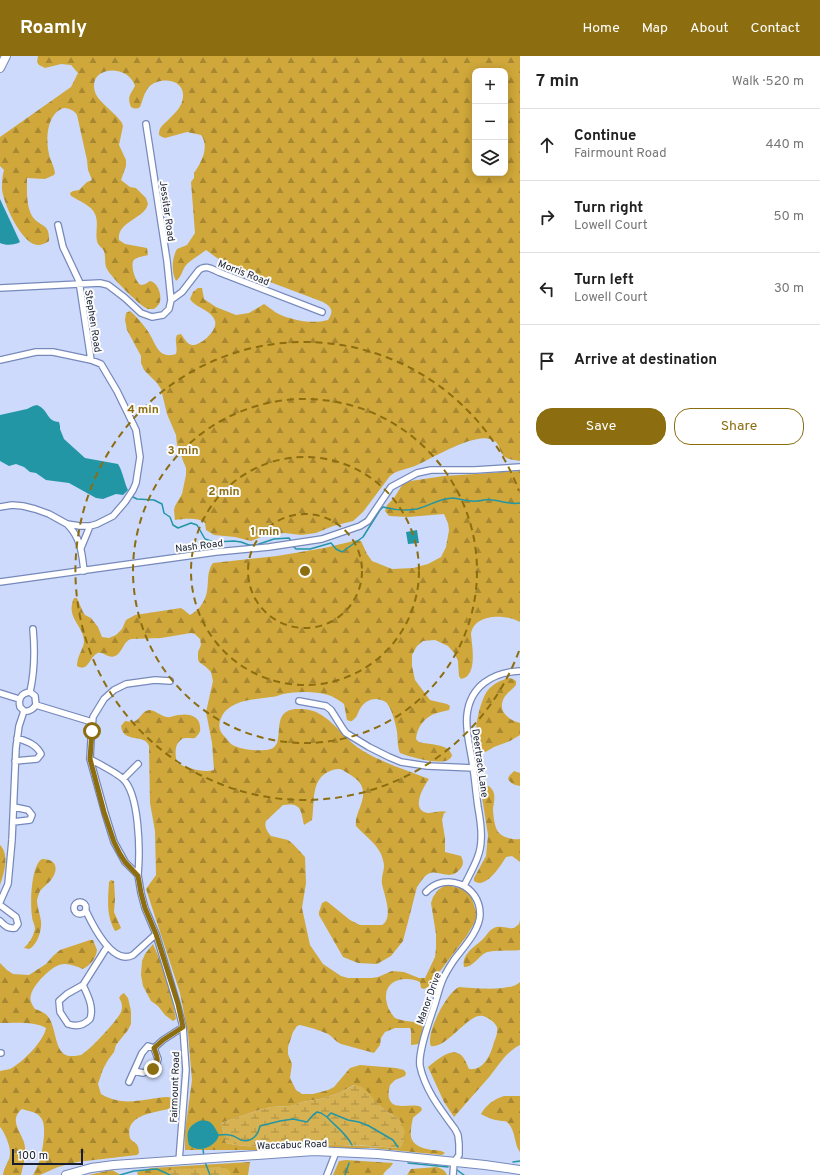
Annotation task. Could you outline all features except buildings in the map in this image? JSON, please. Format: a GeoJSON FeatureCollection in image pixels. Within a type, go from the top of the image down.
{"type":"FeatureCollection","features":[{"type":"Feature","properties":{"kind":"main road"},"geometry":{"type":"LineString","coordinates":[[0,68],[6,56]]}},
{"type":"Feature","properties":{"kind":"main road","name":"Waccabuc Road"},"geometry":{"type":"LineString","coordinates":[[66,1175],[76,1171],[96,1167],[314,1151],[378,1154],[520,1170]]}},
{"type":"Feature","properties":{"kind":"street","name":"Jessitar Road"},"geometry":{"type":"LineString","coordinates":[[146,124],[167,261],[171,300]]}},
{"type":"Feature","properties":{"kind":"street","name":"Stephen Road"},"geometry":{"type":"LineString","coordinates":[[58,225],[63,247],[79,280],[91,360]]}},
{"type":"Feature","properties":{"kind":"street","name":"Morris Road"},"geometry":{"type":"LineString","coordinates":[[0,288],[100,283],[108,285],[141,313],[152,317],[163,315],[169,309],[171,300],[182,292],[202,267],[207,267],[322,312]]}},
{"type":"Feature","properties":{"kind":"street"},"geometry":{"type":"LineString","coordinates":[[0,360],[36,352],[53,352],[91,360],[100,364],[117,392],[136,430],[140,457],[136,484],[133,490],[113,516],[97,524],[90,526],[67,524],[35,509],[12,505],[0,507]]}},
{"type":"Feature","properties":{"kind":"street","name":"Nash Road"},"geometry":{"type":"LineString","coordinates":[[0,582],[322,539],[360,526],[368,521],[391,487],[417,473],[431,470],[475,470],[520,467]]}},
{"type":"Feature","properties":{"kind":"street"},"geometry":{"type":"LineString","coordinates":[[67,524],[77,538],[81,548],[84,571]]}},
{"type":"Feature","properties":{"kind":"street"},"geometry":{"type":"LineString","coordinates":[[81,548],[90,526]]}},
{"type":"Feature","properties":{"kind":"street"},"geometry":{"type":"LineString","coordinates":[[30,692],[34,676],[33,630]]}},
{"type":"Feature","properties":{"kind":"street","name":"Deertrack Lane"},"geometry":{"type":"LineString","coordinates":[[464,886],[478,856],[482,839],[474,768],[467,730],[468,709],[475,692],[490,678],[500,673],[520,670]]}},
{"type":"Feature","properties":{"kind":"street"},"geometry":{"type":"LineString","coordinates":[[138,876],[125,862],[114,842],[104,812],[90,759],[92,722],[104,699],[114,690],[126,684],[155,680],[170,681]]}},
{"type":"Feature","properties":{"kind":"street"},"geometry":{"type":"LineString","coordinates":[[24,711],[20,707],[20,699],[23,694],[30,692]]}},
{"type":"Feature","properties":{"kind":"street"},"geometry":{"type":"LineString","coordinates":[[30,692],[35,696],[36,705]]}},
{"type":"Feature","properties":{"kind":"street"},"geometry":{"type":"LineString","coordinates":[[0,693],[20,699]]}},
{"type":"Feature","properties":{"kind":"street"},"geometry":{"type":"LineString","coordinates":[[299,701],[326,706],[331,710],[346,733],[401,762],[427,766],[474,768]]}},
{"type":"Feature","properties":{"kind":"street"},"geometry":{"type":"LineString","coordinates":[[36,705],[92,722]]}},
{"type":"Feature","properties":{"kind":"street"},"geometry":{"type":"LineString","coordinates":[[24,711],[31,710],[36,705]]}},
{"type":"Feature","properties":{"kind":"street"},"geometry":{"type":"LineString","coordinates":[[0,902],[8,884],[11,864],[15,761],[19,726],[24,711]]}},
{"type":"Feature","properties":{"kind":"street"},"geometry":{"type":"LineString","coordinates":[[15,761],[37,759],[41,754],[31,743],[17,738]]}},
{"type":"Feature","properties":{"kind":"street"},"geometry":{"type":"LineString","coordinates":[[90,759],[123,779],[138,764]]}},
{"type":"Feature","properties":{"kind":"street","name":"Fairmount Road"},"geometry":{"type":"LineString","coordinates":[[123,779],[132,794],[136,810],[139,841],[138,876],[141,893],[145,908],[156,934],[178,1004],[183,1027],[186,1070],[179,1160]]}},
{"type":"Feature","properties":{"kind":"street"},"geometry":{"type":"LineString","coordinates":[[13,822],[30,820],[32,815],[28,810],[14,807]]}},
{"type":"Feature","properties":{"kind":"street"},"geometry":{"type":"LineString","coordinates":[[426,892],[431,887],[441,882],[464,886]]}},
{"type":"Feature","properties":{"kind":"street","name":"Manor Drive"},"geometry":{"type":"LineString","coordinates":[[452,1175],[454,1162],[459,1155],[458,1135],[431,1094],[420,1065],[420,1055],[425,1034],[443,978],[477,929],[480,921],[480,908],[476,897],[471,890],[464,886]]}},
{"type":"Feature","properties":{"kind":"street"},"geometry":{"type":"LineString","coordinates":[[0,905],[16,917],[18,924],[15,928],[10,929],[0,922]]}},
{"type":"Feature","properties":{"kind":"street"},"geometry":{"type":"LineString","coordinates":[[86,911],[90,921],[107,947],[121,957],[130,956],[156,934]]}},
{"type":"Feature","properties":{"kind":"street"},"geometry":{"type":"LineString","coordinates":[[83,985],[90,1001],[92,1012],[90,1020],[76,1026],[68,1024],[60,1012],[60,1001],[67,994],[83,985],[107,947]]}},
{"type":"Feature","properties":{"kind":"street"},"geometry":{"type":"LineString","coordinates":[[154,1048],[163,1040],[183,1027]]}},
{"type":"Feature","properties":{"kind":"street"},"geometry":{"type":"LineString","coordinates":[[129,1082],[142,1053],[148,1046],[154,1048]]}},
{"type":"Feature","properties":{"kind":"street"},"geometry":{"type":"LineString","coordinates":[[134,1071],[143,1073],[153,1069],[156,1066],[158,1059],[154,1048]]}},
{"type":"Feature","properties":{"kind":"street"},"geometry":{"type":"LineString","coordinates":[[327,1175],[336,1152]]}},
{"type":"Feature","properties":{"kind":"green space"},"geometry":{"type":"Polygon","coordinates":[[[38,56],[520,56],[520,461],[505,457],[494,440],[482,438],[463,443],[415,466],[393,474],[363,512],[353,521],[333,526],[316,533],[301,535],[285,533],[275,534],[251,541],[235,537],[214,535],[206,530],[205,523],[199,520],[175,520],[174,510],[182,494],[186,468],[177,445],[176,435],[167,414],[161,389],[144,370],[141,363],[141,356],[127,330],[125,320],[126,313],[130,311],[135,315],[147,330],[158,349],[165,354],[170,355],[176,354],[177,335],[181,334],[186,341],[192,345],[196,345],[208,337],[214,329],[215,321],[213,317],[207,311],[195,305],[190,299],[193,292],[198,288],[202,288],[204,299],[216,307],[236,315],[249,313],[264,304],[283,316],[300,321],[317,322],[328,320],[331,310],[323,302],[270,282],[257,274],[230,265],[206,250],[187,264],[176,281],[173,269],[175,253],[177,249],[187,245],[195,233],[191,182],[194,178],[194,173],[204,155],[205,145],[201,135],[187,132],[165,138],[159,135],[159,130],[161,127],[178,110],[182,102],[182,89],[174,82],[163,81],[153,84],[147,89],[140,107],[138,108],[131,107],[129,101],[135,86],[131,79],[125,74],[117,71],[102,73],[97,77],[94,83],[97,96],[119,119],[123,126],[119,145],[126,160],[126,166],[121,180],[130,187],[136,188],[146,198],[148,204],[142,214],[124,226],[119,235],[119,240],[125,244],[147,248],[148,255],[135,259],[133,261],[133,268],[137,281],[141,285],[150,281],[155,284],[160,294],[160,301],[158,305],[154,309],[144,307],[109,273],[106,267],[104,251],[97,241],[97,221],[95,214],[88,206],[71,196],[70,193],[79,190],[87,182],[92,180],[88,170],[77,115],[70,109],[64,108],[58,111],[51,119],[49,125],[48,147],[55,171],[54,175],[45,179],[27,178],[27,197],[30,212],[35,220],[48,231],[49,241],[38,245],[32,243],[26,238],[14,222],[3,195],[2,182],[4,170],[0,166],[0,137],[71,87],[78,73],[71,65],[61,64],[45,68],[37,62],[38,56]]]}},
{"type":"Feature","properties":{"kind":"green space"},"geometry":{"type":"Polygon","coordinates":[[[520,471],[520,622],[514,619],[491,617],[478,622],[473,627],[471,634],[473,653],[472,667],[466,677],[461,679],[459,676],[458,661],[455,654],[448,646],[435,640],[423,641],[417,646],[412,655],[412,666],[415,680],[430,700],[450,706],[449,710],[433,714],[425,719],[418,730],[416,739],[419,742],[447,748],[452,755],[451,758],[438,762],[400,753],[394,718],[391,710],[386,702],[378,699],[366,702],[359,710],[356,718],[350,721],[347,720],[344,704],[333,697],[314,692],[288,693],[274,697],[241,702],[233,705],[224,713],[219,726],[223,735],[231,744],[248,750],[266,750],[273,748],[277,743],[280,722],[283,715],[288,711],[304,709],[317,712],[357,747],[365,752],[392,765],[429,779],[421,793],[419,803],[420,808],[428,813],[442,811],[447,812],[444,813],[442,820],[445,838],[445,852],[461,856],[463,862],[462,866],[453,874],[432,873],[423,878],[417,887],[403,941],[391,956],[377,964],[358,963],[343,957],[319,915],[322,903],[326,901],[350,920],[360,925],[382,925],[386,922],[388,912],[382,884],[384,866],[382,857],[376,846],[356,826],[357,816],[363,797],[362,787],[359,782],[341,769],[330,771],[319,780],[316,786],[312,820],[304,825],[299,808],[289,804],[283,805],[266,821],[265,825],[271,836],[288,840],[305,857],[306,883],[302,908],[310,945],[323,964],[341,976],[348,978],[372,978],[392,971],[404,972],[419,978],[425,978],[435,957],[436,948],[436,934],[431,903],[433,897],[438,890],[444,886],[469,890],[478,917],[466,937],[428,987],[424,989],[421,988],[420,982],[416,980],[402,979],[397,980],[389,986],[387,991],[386,999],[388,1006],[391,1014],[395,1018],[423,1023],[422,1038],[419,1044],[411,1045],[410,1028],[395,1028],[385,1032],[381,1038],[380,1045],[374,1053],[341,1044],[328,1034],[300,1025],[297,1026],[293,1032],[288,1047],[288,1054],[292,1064],[290,1078],[296,1090],[302,1094],[313,1094],[334,1087],[350,1068],[360,1065],[404,1070],[406,1073],[405,1076],[395,1080],[390,1085],[389,1098],[394,1105],[421,1107],[422,1110],[413,1118],[411,1138],[414,1143],[423,1148],[445,1153],[442,1155],[372,1148],[185,1150],[185,1131],[192,1080],[188,1034],[180,993],[146,889],[156,875],[155,831],[150,803],[149,746],[147,742],[143,740],[126,735],[121,726],[125,721],[135,721],[149,710],[167,717],[183,714],[193,716],[200,723],[200,732],[195,738],[183,738],[179,741],[176,747],[177,763],[200,770],[214,770],[212,743],[206,712],[213,681],[211,672],[199,662],[198,659],[198,652],[201,645],[200,639],[195,634],[191,633],[161,638],[131,639],[117,655],[111,657],[99,653],[94,656],[86,666],[77,666],[84,642],[81,631],[73,616],[72,605],[74,598],[77,598],[85,615],[91,618],[98,627],[102,637],[109,638],[116,635],[122,629],[126,620],[135,615],[181,608],[190,615],[194,613],[202,604],[207,593],[209,572],[213,563],[277,556],[324,548],[358,540],[361,541],[372,561],[392,569],[413,568],[428,564],[441,557],[446,547],[449,530],[444,514],[408,517],[389,516],[385,511],[387,505],[394,498],[404,482],[444,476],[520,471]],[[354,1085],[339,1093],[320,1099],[302,1102],[291,1106],[271,1107],[221,1123],[226,1143],[235,1145],[335,1145],[400,1148],[399,1119],[386,1111],[354,1085]]]}},
{"type":"Feature","properties":{"kind":"green space"},"geometry":{"type":"Polygon","coordinates":[[[509,678],[516,681],[516,685],[504,698],[502,709],[509,718],[520,723],[520,735],[482,754],[478,749],[476,742],[477,723],[481,704],[490,688],[497,682],[509,678]]]}},
{"type":"Feature","properties":{"kind":"green space"},"geometry":{"type":"Polygon","coordinates":[[[514,771],[520,773],[520,786],[513,784],[508,779],[514,771]]]}},
{"type":"Feature","properties":{"kind":"green space"},"geometry":{"type":"Polygon","coordinates":[[[489,786],[494,794],[493,812],[496,829],[501,835],[512,839],[520,839],[520,862],[512,856],[506,857],[493,875],[479,883],[474,881],[474,878],[486,856],[488,835],[481,791],[485,787],[489,786]]]}},
{"type":"Feature","properties":{"kind":"green space"},"geometry":{"type":"Polygon","coordinates":[[[0,845],[5,854],[5,864],[0,885],[0,845]]]}},
{"type":"Feature","properties":{"kind":"green space"},"geometry":{"type":"Polygon","coordinates":[[[42,859],[47,859],[54,863],[56,869],[54,876],[40,891],[37,903],[41,921],[41,929],[37,941],[29,949],[24,948],[31,939],[35,929],[31,910],[33,877],[38,863],[42,859]]]}},
{"type":"Feature","properties":{"kind":"green space"},"geometry":{"type":"Polygon","coordinates":[[[111,880],[114,881],[114,912],[121,928],[115,931],[110,919],[108,907],[109,882],[111,880]]]}},
{"type":"Feature","properties":{"kind":"green space"},"geometry":{"type":"Polygon","coordinates":[[[520,920],[520,950],[488,952],[482,955],[470,966],[464,967],[467,954],[491,930],[499,927],[514,928],[519,924],[520,920]]]}},
{"type":"Feature","properties":{"kind":"green space"},"geometry":{"type":"Polygon","coordinates":[[[93,940],[97,950],[93,961],[83,969],[68,964],[55,967],[42,977],[32,991],[30,999],[32,1004],[35,1009],[43,1012],[48,1017],[57,1043],[64,1054],[69,1056],[78,1056],[85,1052],[109,1029],[121,1012],[122,1006],[119,998],[124,993],[128,998],[131,1011],[131,1024],[116,1045],[114,1052],[103,1069],[98,1084],[101,1094],[118,1101],[134,1101],[168,1097],[171,1098],[171,1106],[168,1109],[141,1116],[131,1124],[129,1130],[130,1138],[138,1146],[139,1153],[137,1155],[77,1162],[58,1167],[40,1175],[33,1175],[39,1162],[42,1149],[44,1137],[43,1121],[38,1114],[22,1109],[16,1118],[16,1123],[25,1147],[25,1158],[21,1175],[3,1175],[10,1157],[10,1151],[7,1139],[0,1127],[0,1071],[10,1069],[26,1057],[37,1045],[46,1028],[30,1023],[0,1023],[0,963],[13,974],[29,975],[46,964],[60,950],[93,940]]]}},
{"type":"Feature","properties":{"kind":"green space"},"geometry":{"type":"Polygon","coordinates":[[[153,944],[161,962],[170,990],[176,1019],[173,1021],[151,1001],[143,986],[141,975],[142,961],[145,954],[153,944]]]}},
{"type":"Feature","properties":{"kind":"green space"},"geometry":{"type":"Polygon","coordinates":[[[520,982],[520,1045],[507,1055],[454,1117],[444,1102],[428,1067],[444,1055],[453,1052],[462,1056],[469,1069],[479,1067],[486,1061],[491,1052],[497,1035],[497,1027],[487,1017],[477,1016],[471,1019],[444,1042],[431,1046],[431,1032],[438,1014],[454,990],[459,987],[500,988],[509,987],[520,982]]]}},
{"type":"Feature","properties":{"kind":"green space"},"geometry":{"type":"Polygon","coordinates":[[[355,1085],[365,1089],[378,1104],[399,1119],[405,1134],[404,1142],[400,1148],[335,1145],[243,1146],[226,1143],[221,1123],[271,1107],[291,1106],[302,1102],[320,1099],[339,1093],[355,1085]]]}},
{"type":"Feature","properties":{"kind":"green space"},"geometry":{"type":"Polygon","coordinates":[[[504,1096],[520,1096],[520,1152],[511,1126],[508,1123],[505,1121],[491,1119],[481,1114],[491,1103],[504,1096]]]}},
{"type":"Feature","properties":{"kind":"green space"},"geometry":{"type":"Polygon","coordinates":[[[346,1160],[393,1163],[383,1175],[333,1175],[339,1161],[346,1160]]]}},
{"type":"Feature","properties":{"kind":"green space"},"geometry":{"type":"Polygon","coordinates":[[[250,1162],[248,1175],[138,1175],[137,1172],[151,1168],[250,1162]]]}},
{"type":"Feature","properties":{"kind":"green space"},"geometry":{"type":"Polygon","coordinates":[[[437,1167],[443,1170],[447,1175],[407,1175],[411,1169],[437,1167]]]}},
{"type":"Feature","properties":{"kind":"green space"},"geometry":{"type":"Polygon","coordinates":[[[226,1168],[232,1175],[162,1175],[173,1169],[226,1168]]]}},
{"type":"Feature","properties":{"kind":"green space"},"geometry":{"type":"Polygon","coordinates":[[[112,1170],[121,1175],[88,1175],[112,1170]]]}},
{"type":"Feature","properties":{"kind":"shaded area"},"geometry":{"type":"Polygon","coordinates":[[[0,199],[20,242],[18,243],[8,245],[0,243],[0,199]]]}},
{"type":"Feature","properties":{"kind":"shaded area"},"geometry":{"type":"Polygon","coordinates":[[[37,405],[44,410],[53,421],[59,422],[64,439],[85,458],[118,464],[128,490],[123,495],[116,494],[103,499],[96,498],[69,483],[46,480],[36,473],[30,472],[24,467],[16,464],[9,466],[0,461],[0,415],[27,409],[37,405]]]}},
{"type":"Feature","properties":{"kind":"shaded area"},"geometry":{"type":"Polygon","coordinates":[[[417,530],[419,543],[408,544],[406,532],[417,530]]]}},
{"type":"Feature","properties":{"kind":"shaded area"},"geometry":{"type":"Polygon","coordinates":[[[199,1121],[207,1121],[212,1124],[219,1135],[211,1146],[202,1149],[193,1148],[189,1145],[188,1137],[188,1131],[190,1128],[199,1121]]]}},
{"type":"Feature","properties":{"kind":"waterway"},"geometry":{"type":"LineString","coordinates":[[131,496],[137,499],[154,500],[162,504],[164,513],[170,517],[173,525],[178,528],[191,523],[197,525],[205,539],[214,542],[234,541],[249,545],[256,545],[274,539],[289,538],[291,541]]}},
{"type":"Feature","properties":{"kind":"waterway"},"geometry":{"type":"LineString","coordinates":[[293,546],[296,549],[310,549],[331,543],[336,549],[342,552],[363,537],[383,507],[400,510],[413,510],[448,498],[471,501],[488,499],[510,503],[520,503]]}},
{"type":"Feature","properties":{"kind":"waterway"},"geometry":{"type":"LineString","coordinates":[[219,1135],[230,1135],[245,1141],[254,1138],[260,1126],[293,1119],[307,1122],[317,1112],[327,1117],[331,1113],[369,1126],[393,1140],[398,1147]]}},
{"type":"Feature","properties":{"kind":"waterway"},"geometry":{"type":"LineString","coordinates":[[327,1117],[344,1134],[352,1145]]}},
{"type":"Feature","properties":{"kind":"waterway"},"geometry":{"type":"LineString","coordinates":[[203,1149],[204,1157]]}},
{"type":"Feature","properties":{"kind":"waterway"},"geometry":{"type":"LineString","coordinates":[[513,1162],[520,1161]]}},
{"type":"Feature","properties":{"kind":"waterway"},"geometry":{"type":"LineString","coordinates":[[205,1162],[210,1175]]}},
{"type":"Feature","properties":{"kind":"waterway"},"geometry":{"type":"LineString","coordinates":[[345,1175],[349,1163]]}},
{"type":"Feature","properties":{"kind":"waterway"},"geometry":{"type":"LineString","coordinates":[[408,1163],[448,1167]]}},
{"type":"Feature","properties":{"kind":"waterway"},"geometry":{"type":"LineString","coordinates":[[120,1175],[134,1171],[157,1169],[170,1175]]}},
{"type":"Feature","properties":{"kind":"waterway"},"geometry":{"type":"LineString","coordinates":[[457,1170],[464,1175]]}},
{"type":"Feature","properties":{"kind":"route"},"geometry":{"type":"LineString","coordinates":[[92,731],[90,759],[104,812],[114,842],[120,854],[138,876],[145,908],[156,934],[178,1004],[183,1027],[163,1040],[154,1048],[158,1059],[156,1066],[153,1069]]}}]}
